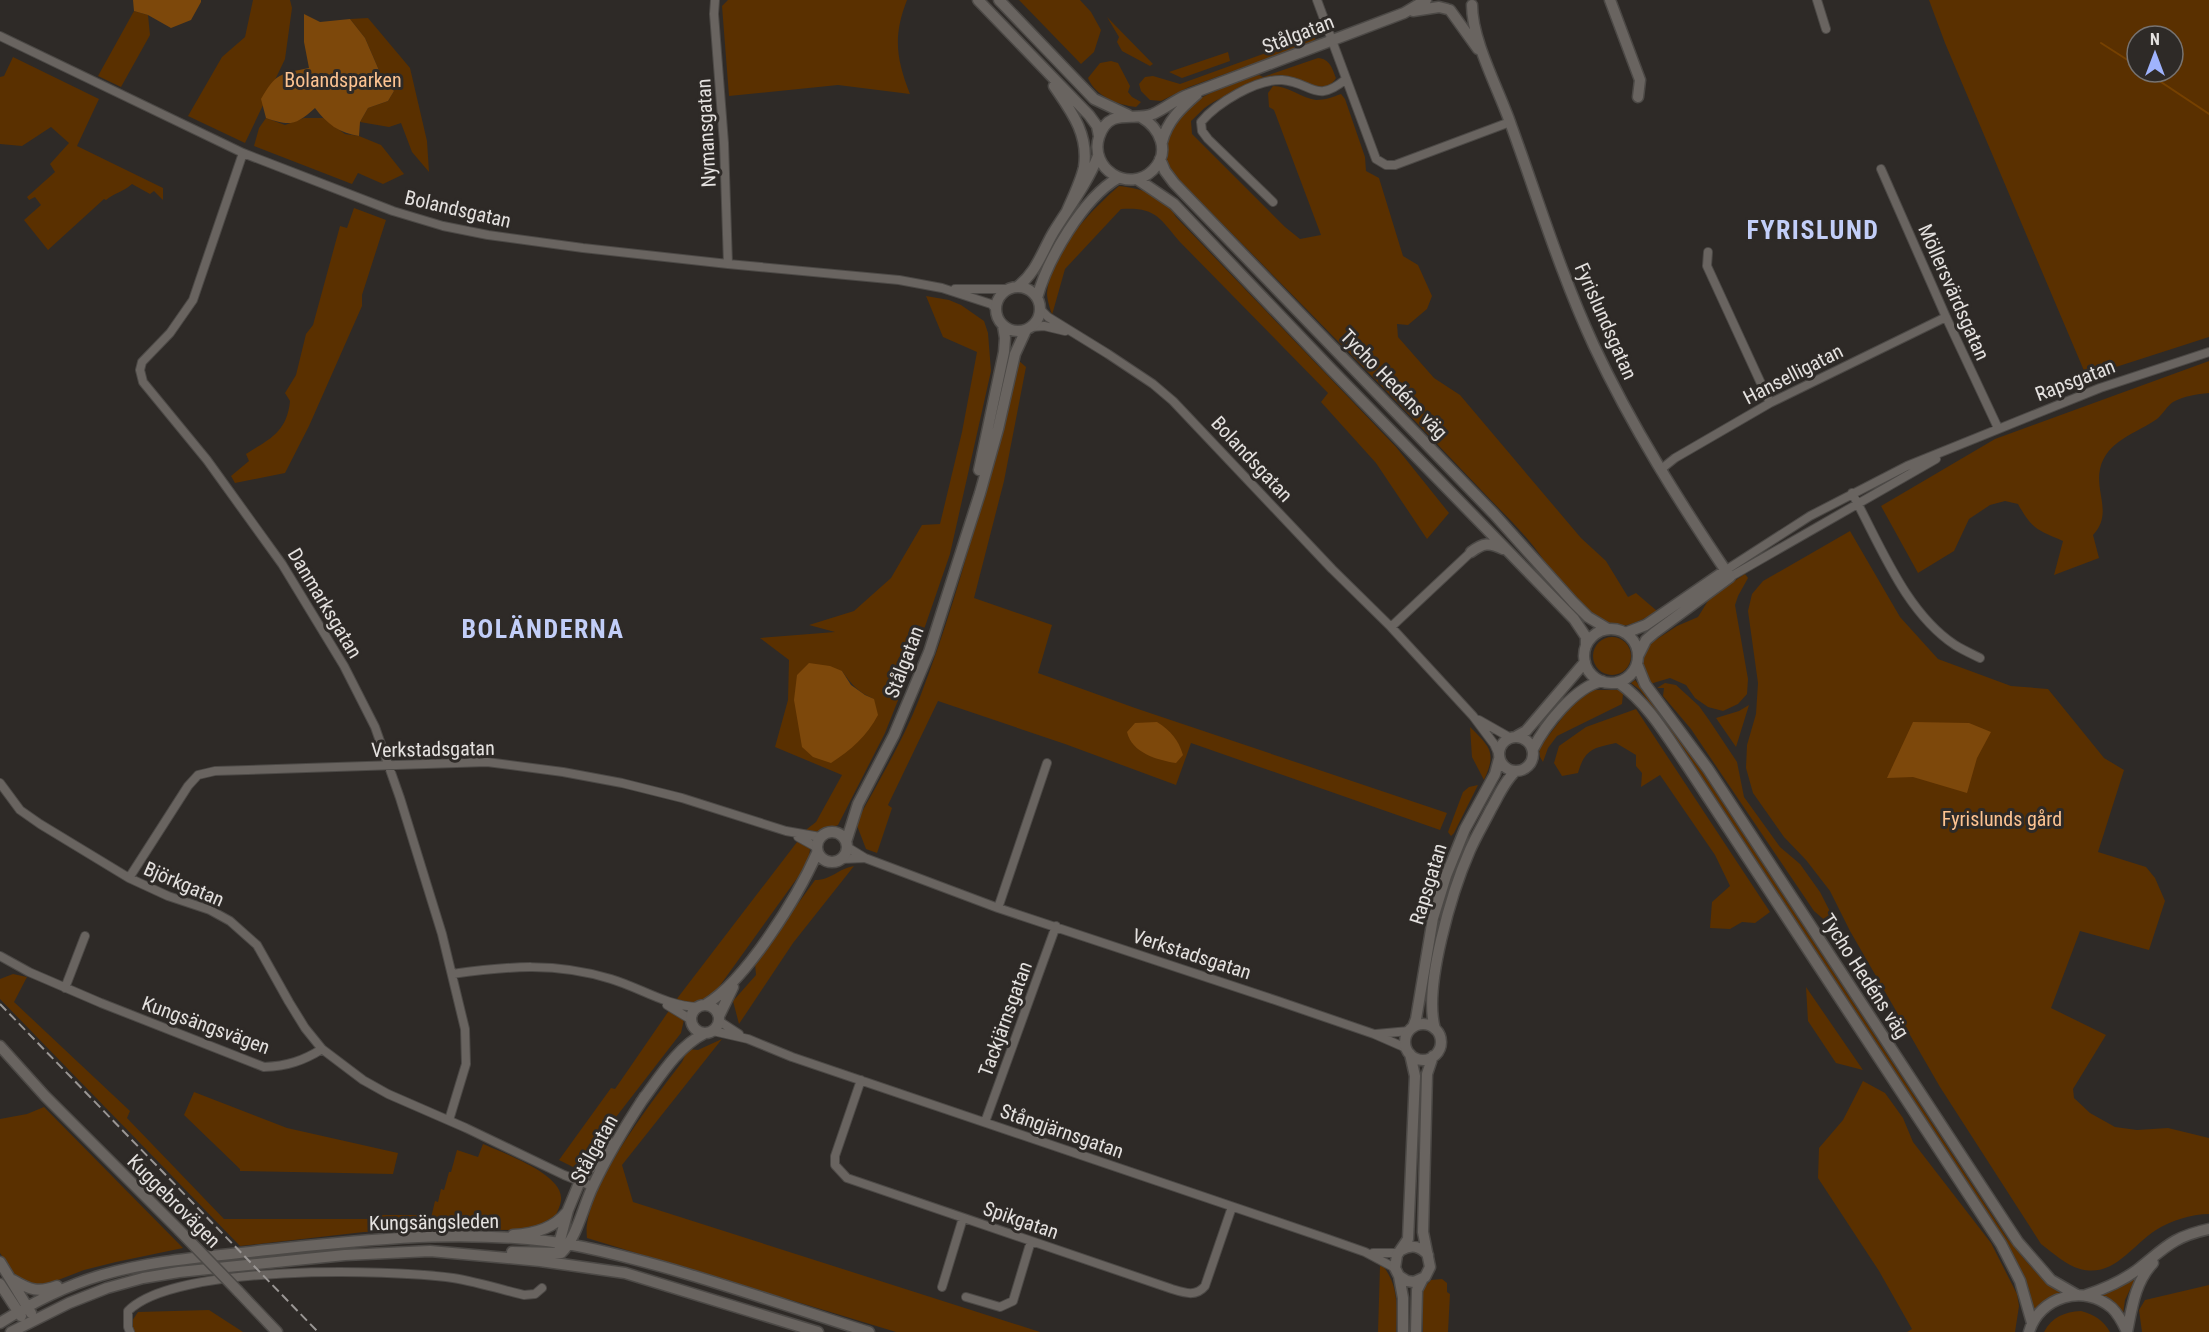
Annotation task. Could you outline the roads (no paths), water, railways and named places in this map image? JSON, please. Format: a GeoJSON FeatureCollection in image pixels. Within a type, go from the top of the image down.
{"type":"FeatureCollection","features":[{"type":"Feature","properties":{"kind":"main road"},"geometry":{"type":"LineString","coordinates":[[978,0],[1089,115],[1097,126],[1099,135],[1098,156],[1090,177],[1067,211],[1031,274],[998,299],[995,308],[998,320],[1003,326],[1014,331],[1029,328],[1039,317],[1039,303],[1045,274],[1057,250],[1073,224],[1110,183],[1118,178]]}},
{"type":"Feature","properties":{"kind":"main road"},"geometry":{"type":"LineString","coordinates":[[999,0],[1095,99],[1151,123],[1158,131],[1162,142],[1160,159],[1155,168],[1147,175],[1137,179],[1118,178],[1109,173],[1098,156]]}},
{"type":"Feature","properties":{"kind":"main road","name":"Stålgatan"},"geometry":{"type":"LineString","coordinates":[[1141,117],[1153,114],[1185,96],[1404,13],[1426,0]]}},
{"type":"Feature","properties":{"kind":"main road"},"geometry":{"type":"LineString","coordinates":[[1610,0],[1640,80],[1638,97]]}},
{"type":"Feature","properties":{"kind":"main road","name":"Stålgatan"},"geometry":{"type":"LineString","coordinates":[[1404,13],[1446,6],[1462,12],[1474,2]]}},
{"type":"Feature","properties":{"kind":"main road","name":"Fyrislundsgatan"},"geometry":{"type":"LineString","coordinates":[[1474,2],[1473,23],[1569,288],[1594,346],[1660,470],[1728,574]]}},
{"type":"Feature","properties":{"kind":"main road","name":"Fyrislundsgatan"},"geometry":{"type":"LineString","coordinates":[[1446,6],[1487,62]]}},
{"type":"Feature","properties":{"kind":"main road"},"geometry":{"type":"LineString","coordinates":[[1037,61],[1073,114],[1081,130],[1084,144],[1084,168],[1067,211]]}},
{"type":"Feature","properties":{"kind":"main road","name":"Stålgatan"},"geometry":{"type":"LineString","coordinates":[[1162,142],[1165,129],[1174,116],[1205,89]]}},
{"type":"Feature","properties":{"kind":"main road"},"geometry":{"type":"LineString","coordinates":[[1099,135],[1111,121],[1128,115]]}},
{"type":"Feature","properties":{"kind":"main road","name":"Tycho Hedéns väg"},"geometry":{"type":"LineString","coordinates":[[1160,159],[1174,183],[1494,514],[1573,602],[1588,617],[1608,629]]}},
{"type":"Feature","properties":{"kind":"main road","name":"Tycho Hedéns väg"},"geometry":{"type":"LineString","coordinates":[[1137,179],[1161,193],[1174,204],[1574,619],[1586,637],[1586,646]]}},
{"type":"Feature","properties":{"kind":"main road"},"geometry":{"type":"LineString","coordinates":[[1012,288],[1029,290],[1039,303]]}},
{"type":"Feature","properties":{"kind":"main road","name":"Stålgatan"},"geometry":{"type":"LineString","coordinates":[[969,526],[1004,352],[1003,326]]}},
{"type":"Feature","properties":{"kind":"main road","name":"Stålgatan"},"geometry":{"type":"LineString","coordinates":[[833,832],[858,804],[894,735],[918,681],[998,429],[1015,354],[1029,328]]}},
{"type":"Feature","properties":{"kind":"main road"},"geometry":{"type":"LineString","coordinates":[[1471,552],[1480,540],[1480,522]]}},
{"type":"Feature","properties":{"kind":"main road"},"geometry":{"type":"LineString","coordinates":[[1471,552],[1487,543],[1508,552]]}},
{"type":"Feature","properties":{"kind":"main road","name":"Rapsgatan"},"geometry":{"type":"LineString","coordinates":[[1625,633],[1646,625],[1728,574]]}},
{"type":"Feature","properties":{"kind":"main road","name":"Rapsgatan"},"geometry":{"type":"LineString","coordinates":[[1638,660],[1647,640],[1654,633],[1728,574]]}},
{"type":"Feature","properties":{"kind":"main road"},"geometry":{"type":"LineString","coordinates":[[1585,662],[1526,731],[1503,742],[1499,756],[1509,770],[1524,769],[1530,764],[1533,749],[1539,737],[1573,698],[1592,683],[1618,682],[1633,672],[1638,660],[1637,647],[1625,633],[1608,629],[1595,634],[1586,646],[1585,662],[1594,677],[1602,681]]}},
{"type":"Feature","properties":{"kind":"main road","name":"Tycho Hedéns väg"},"geometry":{"type":"LineString","coordinates":[[1638,660],[1645,684],[1714,778],[2018,1242],[2051,1280],[2082,1295],[2100,1300],[2112,1308],[2121,1318],[2127,1332]]}},
{"type":"Feature","properties":{"kind":"main road","name":"Tycho Hedéns väg"},"geometry":{"type":"LineString","coordinates":[[1618,682],[1640,699],[1686,764],[2001,1244],[2020,1281],[2029,1329]]}},
{"type":"Feature","properties":{"kind":"main road"},"geometry":{"type":"LineString","coordinates":[[1513,737],[1524,738],[1533,749]]}},
{"type":"Feature","properties":{"kind":"main road","name":"Rapsgatan"},"geometry":{"type":"LineString","coordinates":[[1411,1029],[1416,1019],[1433,918],[1446,876],[1465,829],[1495,774],[1499,756]]}},
{"type":"Feature","properties":{"kind":"main road","name":"Rapsgatan"},"geometry":{"type":"LineString","coordinates":[[1436,1029],[1431,1011],[1436,973],[1448,917],[1460,878],[1470,849],[1510,776],[1516,771]]}},
{"type":"Feature","properties":{"kind":"main road","name":"Stålgatan"},"geometry":{"type":"LineString","coordinates":[[846,844],[858,804]]}},
{"type":"Feature","properties":{"kind":"main road"},"geometry":{"type":"LineString","coordinates":[[744,969],[719,1019],[709,1032],[696,1030],[691,1020],[701,1006],[718,997],[744,969],[799,891],[815,874],[836,861],[846,844],[840,835],[833,832],[824,834],[799,891]]}},
{"type":"Feature","properties":{"kind":"main road"},"geometry":{"type":"LineString","coordinates":[[818,846],[820,857],[836,861]]}},
{"type":"Feature","properties":{"kind":"main road"},"geometry":{"type":"LineString","coordinates":[[701,1006],[714,1008],[719,1019]]}},
{"type":"Feature","properties":{"kind":"main road","name":"Stålgatan"},"geometry":{"type":"LineString","coordinates":[[668,1066],[684,1040],[691,1020]]}},
{"type":"Feature","properties":{"kind":"main road"},"geometry":{"type":"LineString","coordinates":[[1403,1332],[1403,1298],[1395,1262],[1408,1239],[1415,1076],[1405,1041],[1411,1029],[1420,1024],[1436,1029],[1440,1046],[1433,1056],[1428,1074],[1423,1232],[1430,1267],[1418,1290],[1416,1332]]}},
{"type":"Feature","properties":{"kind":"main road","name":"Stålgatan"},"geometry":{"type":"LineString","coordinates":[[487,1237],[518,1235],[546,1229],[560,1221],[568,1210],[580,1181],[668,1066],[689,1043],[709,1032]]}},
{"type":"Feature","properties":{"kind":"main road","name":"Kuggebrovägen"},"geometry":{"type":"LineString","coordinates":[[0,1046],[45,1096],[277,1332]]}},
{"type":"Feature","properties":{"kind":"main road"},"geometry":{"type":"LineString","coordinates":[[1408,1051],[1422,1059],[1433,1056]]}},
{"type":"Feature","properties":{"kind":"main road","name":"Kuggebrovägen"},"geometry":{"type":"LineString","coordinates":[[0,1057],[45,1096]]}},
{"type":"Feature","properties":{"kind":"main road","name":"Stålgatan"},"geometry":{"type":"LineString","coordinates":[[563,1247],[592,1186],[645,1096]]}},
{"type":"Feature","properties":{"kind":"main road","name":"Stålgatan"},"geometry":{"type":"LineString","coordinates":[[563,1247],[568,1210]]}},
{"type":"Feature","properties":{"kind":"main road"},"geometry":{"type":"LineString","coordinates":[[577,1221],[582,1241],[626,1258]]}},
{"type":"Feature","properties":{"kind":"main road"},"geometry":{"type":"LineString","coordinates":[[2029,1329],[2040,1311],[2051,1302],[2063,1297],[2082,1295],[2119,1281],[2137,1270],[2176,1239],[2186,1234],[2209,1229]]}},
{"type":"Feature","properties":{"kind":"main road"},"geometry":{"type":"LineString","coordinates":[[2127,1332],[2137,1287],[2150,1266],[2178,1244],[2209,1234]]}},
{"type":"Feature","properties":{"kind":"main road","name":"Kungsängsleden"},"geometry":{"type":"LineString","coordinates":[[0,1323],[23,1309],[100,1275],[174,1260],[342,1242],[487,1237],[626,1258],[869,1332]]}},
{"type":"Feature","properties":{"kind":"main road"},"geometry":{"type":"LineString","coordinates":[[429,1251],[563,1247],[568,1264]]}},
{"type":"Feature","properties":{"kind":"main road"},"geometry":{"type":"LineString","coordinates":[[1400,1252],[1406,1247],[1417,1247],[1428,1255]]}},
{"type":"Feature","properties":{"kind":"main road","name":"Kungsängsleden"},"geometry":{"type":"LineString","coordinates":[[11,1332],[30,1321],[107,1288],[161,1275],[345,1255],[429,1251],[568,1264],[626,1273],[819,1332]]}},
{"type":"Feature","properties":{"kind":"main road"},"geometry":{"type":"LineString","coordinates":[[0,1262],[13,1280],[23,1309],[30,1321]]}},
{"type":"Feature","properties":{"kind":"main road"},"geometry":{"type":"LineString","coordinates":[[1397,1272],[1407,1281],[1422,1280]]}},
{"type":"Feature","properties":{"kind":"main road"},"geometry":{"type":"LineString","coordinates":[[13,1280],[39,1292],[77,1279],[100,1275]]}},
{"type":"Feature","properties":{"kind":"main road"},"geometry":{"type":"LineString","coordinates":[[0,1284],[23,1309]]}},
{"type":"Feature","properties":{"kind":"street","name":"Nymansgatan"},"geometry":{"type":"LineString","coordinates":[[715,0],[714,14],[724,143],[728,264]]}},
{"type":"Feature","properties":{"kind":"street"},"geometry":{"type":"LineString","coordinates":[[1317,0],[1376,159],[1386,165],[1403,162],[1510,122]]}},
{"type":"Feature","properties":{"kind":"street"},"geometry":{"type":"LineString","coordinates":[[1817,0],[1826,29]]}},
{"type":"Feature","properties":{"kind":"street","name":"Bolandsgatan"},"geometry":{"type":"LineString","coordinates":[[0,36],[243,153],[393,211],[443,226],[524,241],[728,264],[899,279],[942,288],[991,304],[995,308]]}},
{"type":"Feature","properties":{"kind":"street"},"geometry":{"type":"LineString","coordinates":[[1273,202],[1208,139],[1202,131],[1201,122],[1225,101],[1262,84],[1286,80],[1311,90],[1324,92],[1337,87],[1346,79]]}},
{"type":"Feature","properties":{"kind":"street","name":"Danmarksgatan"},"geometry":{"type":"LineString","coordinates":[[243,153],[193,300],[170,333],[142,362],[141,376],[143,382],[207,460],[282,564],[309,605],[368,712],[390,766],[442,934],[465,1029],[466,1064],[449,1120]]}},
{"type":"Feature","properties":{"kind":"street","name":"Möllersvärdsgatan"},"geometry":{"type":"LineString","coordinates":[[1881,169],[1998,428]]}},
{"type":"Feature","properties":{"kind":"street"},"geometry":{"type":"LineString","coordinates":[[1708,252],[1707,266],[1770,403]]}},
{"type":"Feature","properties":{"kind":"street","name":"Bolandsgatan"},"geometry":{"type":"LineString","coordinates":[[942,288],[1012,288]]}},
{"type":"Feature","properties":{"kind":"street","name":"Bolandsgatan"},"geometry":{"type":"LineString","coordinates":[[1039,303],[1048,317],[1144,378],[1173,401],[1332,569],[1391,627],[1473,716],[1494,744],[1499,756]]}},
{"type":"Feature","properties":{"kind":"street","name":"Hanselligatan"},"geometry":{"type":"LineString","coordinates":[[1660,470],[1675,458],[1770,403],[1946,317]]}},
{"type":"Feature","properties":{"kind":"street","name":"Bolandsgatan"},"geometry":{"type":"LineString","coordinates":[[1029,328],[1044,326],[1072,333]]}},
{"type":"Feature","properties":{"kind":"street","name":"Rapsgatan"},"geometry":{"type":"LineString","coordinates":[[1728,574],[1810,516],[1907,466],[2100,388],[2209,352]]}},
{"type":"Feature","properties":{"kind":"street","name":"Rapsgatan"},"geometry":{"type":"LineString","coordinates":[[1728,574],[1858,505],[1955,447]]}},
{"type":"Feature","properties":{"kind":"street"},"geometry":{"type":"LineString","coordinates":[[1852,493],[1896,574],[1922,616],[1956,646],[1980,658]]}},
{"type":"Feature","properties":{"kind":"street"},"geometry":{"type":"LineString","coordinates":[[1391,627],[1471,552]]}},
{"type":"Feature","properties":{"kind":"street","name":"Bolandsgatan"},"geometry":{"type":"LineString","coordinates":[[1473,716],[1491,729],[1513,737]]}},
{"type":"Feature","properties":{"kind":"street","name":"Verkstadsgatan"},"geometry":{"type":"LineString","coordinates":[[129,878],[188,786],[203,773],[487,762],[563,772],[622,783],[682,798],[786,831],[818,846]]}},
{"type":"Feature","properties":{"kind":"street"},"geometry":{"type":"LineString","coordinates":[[998,908],[1047,763]]}},
{"type":"Feature","properties":{"kind":"street","name":"Björkgatan"},"geometry":{"type":"LineString","coordinates":[[0,783],[20,810],[129,878],[168,896],[210,910],[230,921],[257,945],[305,1028],[322,1048]]}},
{"type":"Feature","properties":{"kind":"street","name":"Verkstadsgatan"},"geometry":{"type":"LineString","coordinates":[[846,844],[865,858],[998,908],[1374,1034],[1408,1051]]}},
{"type":"Feature","properties":{"kind":"street","name":"Verkstadsgatan"},"geometry":{"type":"LineString","coordinates":[[836,861],[865,858]]}},
{"type":"Feature","properties":{"kind":"street","name":"Tackjärnsgatan"},"geometry":{"type":"LineString","coordinates":[[985,1122],[1056,927]]}},
{"type":"Feature","properties":{"kind":"street"},"geometry":{"type":"LineString","coordinates":[[65,988],[85,936]]}},
{"type":"Feature","properties":{"kind":"street","name":"Kungsängsvägen"},"geometry":{"type":"LineString","coordinates":[[1,957],[65,988],[264,1067],[281,1066],[304,1060],[322,1048]]}},
{"type":"Feature","properties":{"kind":"street"},"geometry":{"type":"LineString","coordinates":[[452,974],[508,966],[564,969],[611,979],[679,1005],[701,1006]]}},
{"type":"Feature","properties":{"kind":"street"},"geometry":{"type":"LineString","coordinates":[[652,996],[691,1020]]}},
{"type":"Feature","properties":{"kind":"street","name":"Stångjärnsgatan"},"geometry":{"type":"LineString","coordinates":[[719,1019],[748,1039]]}},
{"type":"Feature","properties":{"kind":"street","name":"Verkstadsgatan"},"geometry":{"type":"LineString","coordinates":[[1374,1034],[1411,1029]]}},
{"type":"Feature","properties":{"kind":"street","name":"Stångjärnsgatan"},"geometry":{"type":"LineString","coordinates":[[709,1032],[748,1039],[792,1057],[1365,1252],[1397,1272]]}},
{"type":"Feature","properties":{"kind":"street"},"geometry":{"type":"LineString","coordinates":[[322,1048],[363,1080],[382,1091],[592,1186]]}},
{"type":"Feature","properties":{"kind":"street","name":"Spikgatan"},"geometry":{"type":"LineString","coordinates":[[861,1080],[835,1156],[835,1165],[847,1178],[963,1218],[1172,1289],[1197,1293],[1209,1280],[1232,1207]]}},
{"type":"Feature","properties":{"kind":"street"},"geometry":{"type":"LineString","coordinates":[[942,1287],[963,1218]]}},
{"type":"Feature","properties":{"kind":"street"},"geometry":{"type":"LineString","coordinates":[[966,1297],[1000,1307],[1013,1301],[1031,1241]]}},
{"type":"Feature","properties":{"kind":"street","name":"Stångjärnsgatan"},"geometry":{"type":"LineString","coordinates":[[1365,1252],[1400,1252]]}},
{"type":"Feature","properties":{"kind":"street"},"geometry":{"type":"LineString","coordinates":[[130,1332],[128,1311],[142,1300],[182,1288],[244,1277],[294,1272],[360,1272],[452,1278],[524,1295],[535,1294],[542,1288]]}},
{"type":"Feature","properties":{"kind":"waterway"},"geometry":{"type":"LineString","coordinates":[[2101,43],[2125,58]]}},
{"type":"Feature","properties":{"kind":"waterway"},"geometry":{"type":"LineString","coordinates":[[2164,84],[2209,114]]}},
{"type":"Feature","properties":{"kind":"railway"},"geometry":{"type":"LineString","coordinates":[[0,1004],[318,1332]]}},
{"type":"Feature","properties":{"kind":"district","name":"FYRISLUND"},"geometry":{"type":"Point","coordinates":[1813,230]}},
{"type":"Feature","properties":{"kind":"district","name":"BOLÄNDERNA"},"geometry":{"type":"Point","coordinates":[543,629]}},
{"type":"Feature","properties":{"kind":"park label","name":"Bolandsparken"},"geometry":{"type":"Point","coordinates":[343,80]}},
{"type":"Feature","properties":{"kind":"park label","name":"Fyrislunds gård"},"geometry":{"type":"Point","coordinates":[2002,819]}}]}
